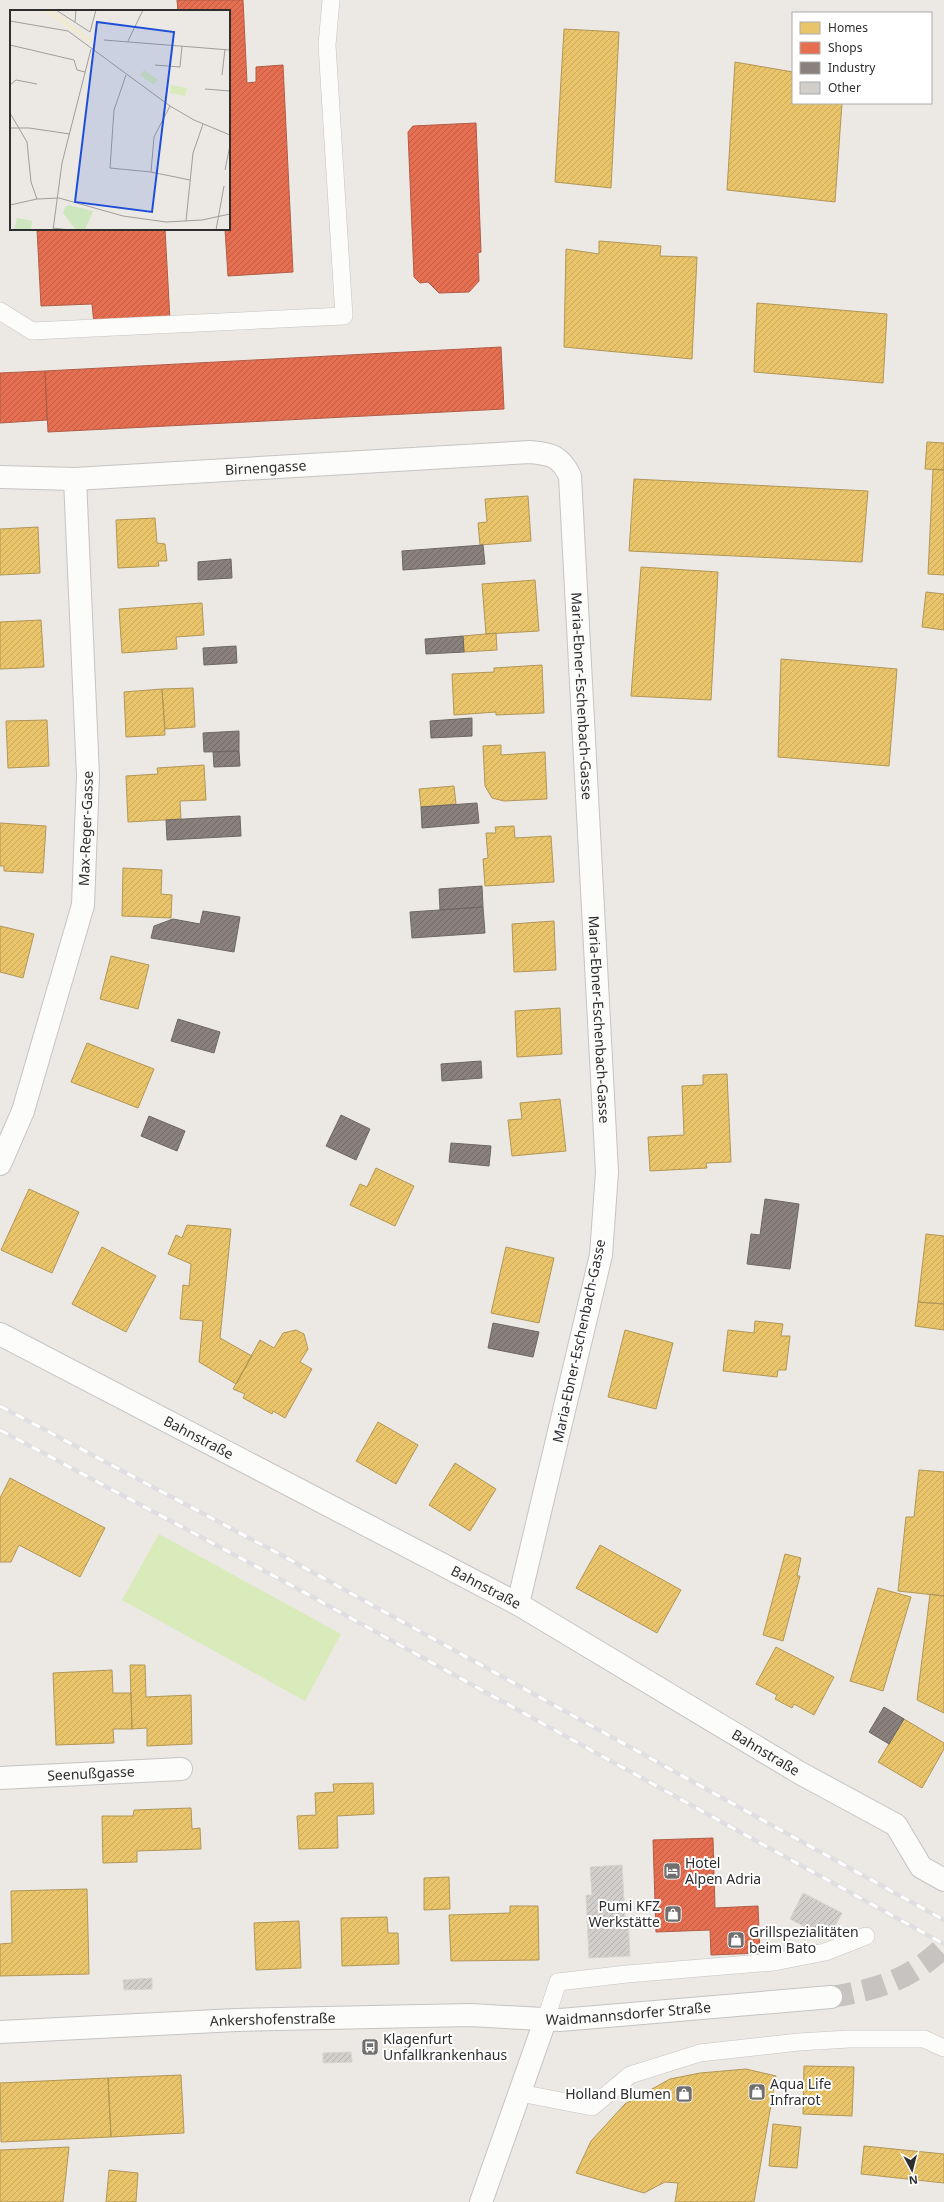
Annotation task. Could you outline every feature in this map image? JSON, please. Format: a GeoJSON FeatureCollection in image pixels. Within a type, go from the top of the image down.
{"type":"FeatureCollection","features":[{"type":"Feature","properties":{"kind":"street","name":"Birnengasse"},"geometry":{"type":"LineString","coordinates":[[0,477],[75,479],[530,452]]}},
{"type":"Feature","properties":{"kind":"street","name":"Maria-Ebner-Eschenbach-Gasse"},"geometry":{"type":"LineString","coordinates":[[518,1604],[601,1255],[607,1172],[570,476],[564,464],[550,454],[530,452]]}},
{"type":"Feature","properties":{"kind":"street","name":"Max-Reger-Gasse"},"geometry":{"type":"LineString","coordinates":[[0,1164],[23,1111],[83,905],[88,776],[75,479]]}},
{"type":"Feature","properties":{"kind":"street","name":"Bahnstraße"},"geometry":{"type":"LineString","coordinates":[[0,1334],[518,1604],[800,1772],[896,1825],[922,1867],[944,1880]]}},
{"type":"Feature","properties":{"kind":"street","name":"Seenußgasse"},"geometry":{"type":"LineString","coordinates":[[0,1778],[181,1769]]}},
{"type":"Feature","properties":{"kind":"street","name":"Waidmannsdorfer Straße"},"geometry":{"type":"LineString","coordinates":[[481,2202],[545,2021],[648,2014],[831,1997]]}},
{"type":"Feature","properties":{"kind":"street","name":"Ankershofenstraße"},"geometry":{"type":"LineString","coordinates":[[0,2032],[283,2019],[470,2015],[545,2021]]}},
{"type":"Feature","properties":{"kind":"lane"},"geometry":{"type":"LineString","coordinates":[[0,311],[32,331],[344,316],[327,45],[331,0]]}},
{"type":"Feature","properties":{"kind":"lane"},"geometry":{"type":"LineString","coordinates":[[545,2021],[558,1982],[627,1974],[774,1962],[825,1952],[866,1936]]}},
{"type":"Feature","properties":{"kind":"lane"},"geometry":{"type":"LineString","coordinates":[[520,2093],[592,2107],[630,2075],[700,2054],[799,2042],[849,2039],[924,2039],[944,2048]]}},
{"type":"Feature","properties":{"kind":"green space"},"geometry":{"type":"Polygon","coordinates":[[[159,1534],[341,1634],[305,1701],[122,1600],[159,1534]]]}},
{"type":"Feature","properties":{"kind":"building: Homes"},"geometry":{"type":"Polygon","coordinates":[[[564,29],[619,32],[611,188],[555,182],[564,29]]]}},
{"type":"Feature","properties":{"kind":"building: Homes"},"geometry":{"type":"Polygon","coordinates":[[[735,62],[792,72],[792,104],[842,104],[835,202],[727,190],[735,62]]]}},
{"type":"Feature","properties":{"kind":"building: Homes"},"geometry":{"type":"Polygon","coordinates":[[[599,241],[661,246],[660,256],[697,257],[692,359],[564,347],[566,249],[599,254],[599,241]]]}},
{"type":"Feature","properties":{"kind":"building: Homes"},"geometry":{"type":"Polygon","coordinates":[[[757,303],[887,314],[883,383],[754,372],[757,303]]]}},
{"type":"Feature","properties":{"kind":"building: Homes"},"geometry":{"type":"Polygon","coordinates":[[[927,442],[944,443],[944,470],[925,469],[927,442]]]}},
{"type":"Feature","properties":{"kind":"building: Homes"},"geometry":{"type":"Polygon","coordinates":[[[933,469],[944,470],[944,575],[928,574],[933,469]]]}},
{"type":"Feature","properties":{"kind":"building: Homes"},"geometry":{"type":"Polygon","coordinates":[[[634,479],[868,491],[862,562],[629,551],[634,479]]]}},
{"type":"Feature","properties":{"kind":"building: Homes"},"geometry":{"type":"Polygon","coordinates":[[[528,496],[531,541],[480,545],[478,523],[487,522],[485,499],[528,496]]]}},
{"type":"Feature","properties":{"kind":"building: Homes"},"geometry":{"type":"Polygon","coordinates":[[[155,518],[157,543],[165,544],[167,561],[158,561],[159,566],[118,568],[116,520],[155,518]]]}},
{"type":"Feature","properties":{"kind":"building: Homes"},"geometry":{"type":"Polygon","coordinates":[[[38,527],[40,573],[0,575],[0,529],[38,527]]]}},
{"type":"Feature","properties":{"kind":"building: Homes"},"geometry":{"type":"Polygon","coordinates":[[[641,567],[718,572],[711,700],[631,696],[641,567]]]}},
{"type":"Feature","properties":{"kind":"building: Homes"},"geometry":{"type":"Polygon","coordinates":[[[535,580],[539,631],[486,634],[482,584],[535,580]]]}},
{"type":"Feature","properties":{"kind":"building: Homes"},"geometry":{"type":"Polygon","coordinates":[[[926,592],[944,594],[944,630],[922,627],[926,592]]]}},
{"type":"Feature","properties":{"kind":"building: Homes"},"geometry":{"type":"Polygon","coordinates":[[[202,603],[204,635],[176,637],[177,649],[122,653],[119,609],[202,603]]]}},
{"type":"Feature","properties":{"kind":"building: Homes"},"geometry":{"type":"Polygon","coordinates":[[[41,620],[44,667],[0,669],[0,622],[41,620]]]}},
{"type":"Feature","properties":{"kind":"building: Homes"},"geometry":{"type":"Polygon","coordinates":[[[496,633],[497,650],[464,652],[463,636],[496,633]]]}},
{"type":"Feature","properties":{"kind":"building: Homes"},"geometry":{"type":"Polygon","coordinates":[[[781,659],[897,669],[889,766],[778,757],[781,659]]]}},
{"type":"Feature","properties":{"kind":"building: Homes"},"geometry":{"type":"Polygon","coordinates":[[[542,665],[544,713],[496,715],[496,712],[454,715],[452,674],[494,672],[494,668],[542,665]]]}},
{"type":"Feature","properties":{"kind":"building: Homes"},"geometry":{"type":"Polygon","coordinates":[[[193,688],[195,727],[165,729],[162,689],[193,688]]]}},
{"type":"Feature","properties":{"kind":"building: Homes"},"geometry":{"type":"Polygon","coordinates":[[[162,689],[165,735],[126,737],[124,692],[162,689]]]}},
{"type":"Feature","properties":{"kind":"building: Homes"},"geometry":{"type":"Polygon","coordinates":[[[47,720],[49,766],[8,768],[6,721],[47,720]]]}},
{"type":"Feature","properties":{"kind":"building: Homes"},"geometry":{"type":"Polygon","coordinates":[[[501,745],[501,755],[545,752],[547,799],[504,801],[492,798],[485,786],[483,746],[501,745]]]}},
{"type":"Feature","properties":{"kind":"building: Homes"},"geometry":{"type":"Polygon","coordinates":[[[204,765],[206,800],[180,801],[181,819],[128,822],[126,776],[158,774],[157,768],[204,765]]]}},
{"type":"Feature","properties":{"kind":"building: Homes"},"geometry":{"type":"Polygon","coordinates":[[[454,786],[456,804],[421,807],[419,789],[454,786]]]}},
{"type":"Feature","properties":{"kind":"building: Homes"},"geometry":{"type":"Polygon","coordinates":[[[0,823],[46,826],[43,873],[4,871],[4,866],[0,866],[0,823]]]}},
{"type":"Feature","properties":{"kind":"building: Homes"},"geometry":{"type":"Polygon","coordinates":[[[514,826],[515,838],[551,836],[554,882],[485,886],[483,859],[488,858],[486,833],[496,833],[495,827],[514,826]]]}},
{"type":"Feature","properties":{"kind":"building: Homes"},"geometry":{"type":"Polygon","coordinates":[[[123,868],[162,870],[161,894],[172,895],[171,918],[122,916],[123,868]]]}},
{"type":"Feature","properties":{"kind":"building: Homes"},"geometry":{"type":"Polygon","coordinates":[[[554,921],[556,970],[514,972],[512,924],[554,921]]]}},
{"type":"Feature","properties":{"kind":"building: Homes"},"geometry":{"type":"Polygon","coordinates":[[[0,926],[34,934],[23,978],[0,972],[0,926]]]}},
{"type":"Feature","properties":{"kind":"building: Homes"},"geometry":{"type":"Polygon","coordinates":[[[111,956],[149,965],[138,1009],[100,999],[111,956]]]}},
{"type":"Feature","properties":{"kind":"building: Homes"},"geometry":{"type":"Polygon","coordinates":[[[560,1008],[562,1054],[517,1057],[515,1011],[560,1008]]]}},
{"type":"Feature","properties":{"kind":"building: Homes"},"geometry":{"type":"Polygon","coordinates":[[[87,1043],[154,1069],[138,1108],[71,1082],[87,1043]]]}},
{"type":"Feature","properties":{"kind":"building: Homes"},"geometry":{"type":"Polygon","coordinates":[[[727,1074],[731,1162],[706,1163],[707,1168],[650,1171],[648,1137],[684,1135],[682,1086],[703,1085],[703,1075],[727,1074]]]}},
{"type":"Feature","properties":{"kind":"building: Homes"},"geometry":{"type":"Polygon","coordinates":[[[560,1099],[566,1151],[512,1156],[508,1120],[522,1119],[520,1103],[560,1099]]]}},
{"type":"Feature","properties":{"kind":"building: Homes"},"geometry":{"type":"Polygon","coordinates":[[[376,1168],[414,1186],[395,1226],[350,1205],[360,1184],[367,1187],[376,1168]]]}},
{"type":"Feature","properties":{"kind":"building: Homes"},"geometry":{"type":"Polygon","coordinates":[[[29,1189],[79,1212],[52,1273],[1,1250],[29,1189]]]}},
{"type":"Feature","properties":{"kind":"building: Homes"},"geometry":{"type":"Polygon","coordinates":[[[187,1225],[231,1229],[220,1338],[252,1356],[236,1384],[199,1362],[203,1321],[180,1319],[183,1285],[189,1286],[191,1264],[168,1254],[176,1235],[182,1238],[187,1225]]]}},
{"type":"Feature","properties":{"kind":"building: Homes"},"geometry":{"type":"Polygon","coordinates":[[[926,1234],[944,1236],[944,1304],[918,1302],[926,1234]]]}},
{"type":"Feature","properties":{"kind":"building: Homes"},"geometry":{"type":"Polygon","coordinates":[[[102,1247],[156,1276],[126,1332],[72,1304],[102,1247]]]}},
{"type":"Feature","properties":{"kind":"building: Homes"},"geometry":{"type":"Polygon","coordinates":[[[506,1247],[554,1258],[539,1323],[491,1313],[506,1247]]]}},
{"type":"Feature","properties":{"kind":"building: Homes"},"geometry":{"type":"Polygon","coordinates":[[[918,1302],[944,1304],[944,1330],[915,1326],[918,1302]]]}},
{"type":"Feature","properties":{"kind":"building: Homes"},"geometry":{"type":"Polygon","coordinates":[[[755,1321],[783,1324],[781,1336],[790,1336],[786,1370],[778,1370],[777,1377],[723,1371],[728,1330],[754,1333],[755,1321]]]}},
{"type":"Feature","properties":{"kind":"building: Homes"},"geometry":{"type":"Polygon","coordinates":[[[296,1330],[304,1334],[308,1349],[300,1362],[312,1369],[285,1418],[273,1411],[272,1414],[243,1398],[245,1394],[233,1389],[260,1340],[274,1348],[283,1333],[296,1330]]]}},
{"type":"Feature","properties":{"kind":"building: Homes"},"geometry":{"type":"Polygon","coordinates":[[[625,1330],[673,1343],[656,1409],[608,1397],[625,1330]]]}},
{"type":"Feature","properties":{"kind":"building: Homes"},"geometry":{"type":"Polygon","coordinates":[[[378,1422],[418,1445],[396,1484],[356,1461],[378,1422]]]}},
{"type":"Feature","properties":{"kind":"building: Homes"},"geometry":{"type":"Polygon","coordinates":[[[455,1463],[496,1489],[470,1531],[429,1505],[455,1463]]]}},
{"type":"Feature","properties":{"kind":"building: Homes"},"geometry":{"type":"Polygon","coordinates":[[[919,1470],[944,1472],[944,1596],[898,1591],[906,1517],[914,1517],[919,1470]]]}},
{"type":"Feature","properties":{"kind":"building: Homes"},"geometry":{"type":"Polygon","coordinates":[[[10,1478],[105,1528],[80,1577],[19,1545],[11,1562],[0,1562],[0,1498],[10,1478]]]}},
{"type":"Feature","properties":{"kind":"building: Homes"},"geometry":{"type":"Polygon","coordinates":[[[600,1545],[681,1590],[657,1633],[576,1588],[600,1545]]]}},
{"type":"Feature","properties":{"kind":"building: Homes"},"geometry":{"type":"Polygon","coordinates":[[[785,1554],[801,1558],[797,1576],[800,1576],[783,1641],[763,1635],[785,1554]]]}},
{"type":"Feature","properties":{"kind":"building: Homes"},"geometry":{"type":"Polygon","coordinates":[[[878,1588],[911,1597],[883,1691],[850,1681],[878,1588]]]}},
{"type":"Feature","properties":{"kind":"building: Homes"},"geometry":{"type":"Polygon","coordinates":[[[930,1594],[944,1596],[944,1713],[917,1700],[930,1594]]]}},
{"type":"Feature","properties":{"kind":"building: Homes"},"geometry":{"type":"Polygon","coordinates":[[[776,1647],[834,1677],[814,1715],[794,1704],[792,1708],[775,1699],[777,1695],[756,1684],[776,1647]]]}},
{"type":"Feature","properties":{"kind":"building: Homes"},"geometry":{"type":"Polygon","coordinates":[[[130,1665],[145,1665],[146,1697],[191,1695],[192,1744],[147,1746],[147,1728],[132,1729],[130,1665]]]}},
{"type":"Feature","properties":{"kind":"building: Homes"},"geometry":{"type":"Polygon","coordinates":[[[112,1670],[113,1693],[131,1693],[132,1729],[113,1729],[114,1743],[56,1745],[53,1673],[112,1670]]]}},
{"type":"Feature","properties":{"kind":"building: Homes"},"geometry":{"type":"Polygon","coordinates":[[[904,1719],[944,1743],[944,1749],[922,1788],[878,1762],[904,1719]]]}},
{"type":"Feature","properties":{"kind":"building: Homes"},"geometry":{"type":"Polygon","coordinates":[[[373,1783],[374,1814],[337,1816],[338,1848],[299,1849],[297,1816],[316,1815],[315,1793],[334,1792],[333,1784],[373,1783]]]}},
{"type":"Feature","properties":{"kind":"building: Homes"},"geometry":{"type":"Polygon","coordinates":[[[191,1808],[192,1829],[200,1828],[201,1849],[137,1851],[137,1862],[103,1863],[102,1816],[133,1816],[134,1810],[191,1808]]]}},
{"type":"Feature","properties":{"kind":"building: Homes"},"geometry":{"type":"Polygon","coordinates":[[[449,1877],[450,1909],[424,1910],[424,1878],[449,1877]]]}},
{"type":"Feature","properties":{"kind":"building: Homes"},"geometry":{"type":"Polygon","coordinates":[[[87,1889],[89,1974],[0,1976],[0,1944],[12,1943],[11,1891],[87,1889]]]}},
{"type":"Feature","properties":{"kind":"building: Homes"},"geometry":{"type":"Polygon","coordinates":[[[510,1906],[538,1906],[539,1960],[451,1961],[449,1915],[510,1913],[510,1906]]]}},
{"type":"Feature","properties":{"kind":"building: Homes"},"geometry":{"type":"Polygon","coordinates":[[[387,1917],[388,1933],[398,1933],[399,1964],[342,1966],[341,1918],[387,1917]]]}},
{"type":"Feature","properties":{"kind":"building: Homes"},"geometry":{"type":"Polygon","coordinates":[[[299,1921],[301,1968],[256,1970],[254,1923],[299,1921]]]}},
{"type":"Feature","properties":{"kind":"building: Homes"},"geometry":{"type":"Polygon","coordinates":[[[804,2066],[854,2067],[852,2116],[803,2114],[804,2066]]]}},
{"type":"Feature","properties":{"kind":"building: Homes"},"geometry":{"type":"Polygon","coordinates":[[[746,2069],[776,2076],[754,2202],[675,2202],[678,2183],[665,2182],[644,2193],[576,2173],[591,2141],[625,2104],[670,2079],[700,2073],[746,2069]]]}},
{"type":"Feature","properties":{"kind":"building: Homes"},"geometry":{"type":"Polygon","coordinates":[[[181,2075],[184,2133],[111,2137],[108,2078],[181,2075]]]}},
{"type":"Feature","properties":{"kind":"building: Homes"},"geometry":{"type":"Polygon","coordinates":[[[108,2078],[111,2137],[1,2142],[0,2083],[108,2078]]]}},
{"type":"Feature","properties":{"kind":"building: Homes"},"geometry":{"type":"Polygon","coordinates":[[[773,2124],[801,2127],[797,2168],[769,2166],[773,2124]]]}},
{"type":"Feature","properties":{"kind":"building: Homes"},"geometry":{"type":"Polygon","coordinates":[[[864,2146],[944,2154],[944,2183],[861,2174],[864,2146]]]}},
{"type":"Feature","properties":{"kind":"building: Homes"},"geometry":{"type":"Polygon","coordinates":[[[69,2147],[63,2202],[0,2202],[0,2150],[69,2147]]]}},
{"type":"Feature","properties":{"kind":"building: Homes"},"geometry":{"type":"Polygon","coordinates":[[[109,2170],[138,2173],[136,2202],[106,2202],[109,2170]]]}},
{"type":"Feature","properties":{"kind":"building: Shops"},"geometry":{"type":"Polygon","coordinates":[[[177,0],[243,0],[247,83],[256,82],[256,67],[283,65],[293,272],[228,276],[225,230],[230,230],[230,10],[178,10],[177,0]]]}},
{"type":"Feature","properties":{"kind":"building: Shops"},"geometry":{"type":"Polygon","coordinates":[[[476,123],[481,252],[478,253],[479,281],[469,292],[439,293],[428,282],[420,283],[414,277],[408,132],[413,126],[476,123]]]}},
{"type":"Feature","properties":{"kind":"building: Shops"},"geometry":{"type":"Polygon","coordinates":[[[37,230],[165,230],[170,320],[94,324],[92,304],[41,306],[37,230]]]}},
{"type":"Feature","properties":{"kind":"building: Shops"},"geometry":{"type":"Polygon","coordinates":[[[501,347],[504,409],[48,432],[45,371],[501,347]]]}},
{"type":"Feature","properties":{"kind":"building: Shops"},"geometry":{"type":"Polygon","coordinates":[[[45,371],[47,420],[0,423],[0,373],[45,371]]]}},
{"type":"Feature","properties":{"kind":"building: Shops"},"geometry":{"type":"Polygon","coordinates":[[[713,1838],[715,1908],[758,1906],[760,1953],[711,1955],[710,1930],[656,1932],[653,1840],[713,1838]]]}},
{"type":"Feature","properties":{"kind":"building: Industry"},"geometry":{"type":"Polygon","coordinates":[[[483,545],[485,564],[403,570],[402,551],[483,545]]]}},
{"type":"Feature","properties":{"kind":"building: Industry"},"geometry":{"type":"Polygon","coordinates":[[[231,559],[232,578],[198,580],[198,562],[231,559]]]}},
{"type":"Feature","properties":{"kind":"building: Industry"},"geometry":{"type":"Polygon","coordinates":[[[463,636],[464,652],[426,654],[425,639],[463,636]]]}},
{"type":"Feature","properties":{"kind":"building: Industry"},"geometry":{"type":"Polygon","coordinates":[[[236,646],[237,663],[204,665],[203,648],[236,646]]]}},
{"type":"Feature","properties":{"kind":"building: Industry"},"geometry":{"type":"Polygon","coordinates":[[[472,718],[472,736],[431,738],[430,721],[472,718]]]}},
{"type":"Feature","properties":{"kind":"building: Industry"},"geometry":{"type":"Polygon","coordinates":[[[239,731],[239,751],[204,752],[203,733],[239,731]]]}},
{"type":"Feature","properties":{"kind":"building: Industry"},"geometry":{"type":"Polygon","coordinates":[[[239,751],[240,766],[214,767],[213,752],[239,751]]]}},
{"type":"Feature","properties":{"kind":"building: Industry"},"geometry":{"type":"Polygon","coordinates":[[[477,803],[479,823],[422,828],[421,807],[477,803]]]}},
{"type":"Feature","properties":{"kind":"building: Industry"},"geometry":{"type":"Polygon","coordinates":[[[240,816],[241,836],[167,840],[166,820],[240,816]]]}},
{"type":"Feature","properties":{"kind":"building: Industry"},"geometry":{"type":"Polygon","coordinates":[[[482,886],[483,907],[440,910],[439,889],[482,886]]]}},
{"type":"Feature","properties":{"kind":"building: Industry"},"geometry":{"type":"Polygon","coordinates":[[[483,907],[485,933],[412,938],[410,912],[483,907]]]}},
{"type":"Feature","properties":{"kind":"building: Industry"},"geometry":{"type":"Polygon","coordinates":[[[203,911],[240,917],[234,952],[151,938],[154,926],[173,919],[200,924],[203,911]]]}},
{"type":"Feature","properties":{"kind":"building: Industry"},"geometry":{"type":"Polygon","coordinates":[[[178,1019],[220,1032],[214,1053],[171,1041],[178,1019]]]}},
{"type":"Feature","properties":{"kind":"building: Industry"},"geometry":{"type":"Polygon","coordinates":[[[481,1061],[482,1078],[442,1081],[441,1064],[481,1061]]]}},
{"type":"Feature","properties":{"kind":"building: Industry"},"geometry":{"type":"Polygon","coordinates":[[[341,1115],[370,1129],[356,1160],[326,1146],[341,1115]]]}},
{"type":"Feature","properties":{"kind":"building: Industry"},"geometry":{"type":"Polygon","coordinates":[[[149,1116],[185,1131],[177,1151],[141,1136],[149,1116]]]}},
{"type":"Feature","properties":{"kind":"building: Industry"},"geometry":{"type":"Polygon","coordinates":[[[451,1143],[491,1146],[489,1166],[449,1162],[451,1143]]]}},
{"type":"Feature","properties":{"kind":"building: Industry"},"geometry":{"type":"Polygon","coordinates":[[[765,1199],[799,1204],[790,1269],[747,1264],[751,1234],[760,1235],[765,1199]]]}},
{"type":"Feature","properties":{"kind":"building: Industry"},"geometry":{"type":"Polygon","coordinates":[[[493,1323],[539,1332],[533,1357],[488,1348],[493,1323]]]}},
{"type":"Feature","properties":{"kind":"building: Industry"},"geometry":{"type":"Polygon","coordinates":[[[884,1707],[904,1719],[889,1744],[869,1732],[884,1707]]]}},
{"type":"Feature","properties":{"kind":"building: Other"},"geometry":{"type":"Polygon","coordinates":[[[622,1865],[625,1919],[628,1918],[630,1956],[589,1958],[586,1895],[592,1895],[590,1867],[622,1865]]]}},
{"type":"Feature","properties":{"kind":"building: Other"},"geometry":{"type":"Polygon","coordinates":[[[803,1893],[842,1913],[828,1939],[790,1919],[803,1893]]]}},
{"type":"Feature","properties":{"kind":"building: Other"},"geometry":{"type":"Polygon","coordinates":[[[152,1978],[152,1989],[124,1990],[123,1980],[152,1978]]]}},
{"type":"Feature","properties":{"kind":"building: Other"},"geometry":{"type":"Polygon","coordinates":[[[351,2052],[352,2062],[323,2063],[323,2053],[351,2052]]]}},
{"type":"Feature","properties":{"kind":"tunnel"},"geometry":{"type":"LineString","coordinates":[[831,1997],[863,1991],[892,1982],[918,1968],[944,1947]]}},
{"type":"Feature","properties":{"kind":"railway"},"geometry":{"type":"LineString","coordinates":[[0,1406],[285,1557],[944,1920]]}},
{"type":"Feature","properties":{"kind":"railway"},"geometry":{"type":"LineString","coordinates":[[0,1430],[276,1577],[944,1944]]}},
{"type":"Feature","properties":{"kind":"place","name":"Hotel Alpen Adria"},"geometry":{"type":"Point","coordinates":[672,1871]}},
{"type":"Feature","properties":{"kind":"place","name":"Pumi KFZ Werkstätte"},"geometry":{"type":"Point","coordinates":[673,1914]}},
{"type":"Feature","properties":{"kind":"place","name":"Grillspezialitäten beim Bato"},"geometry":{"type":"Point","coordinates":[736,1940]}},
{"type":"Feature","properties":{"kind":"place","name":"Klagenfurt Unfallkrankenhaus"},"geometry":{"type":"Point","coordinates":[370,2047]}},
{"type":"Feature","properties":{"kind":"place","name":"Aqua Life Infrarot"},"geometry":{"type":"Point","coordinates":[757,2092]}},
{"type":"Feature","properties":{"kind":"place","name":"Holland Blumen"},"geometry":{"type":"Point","coordinates":[684,2094]}}]}
